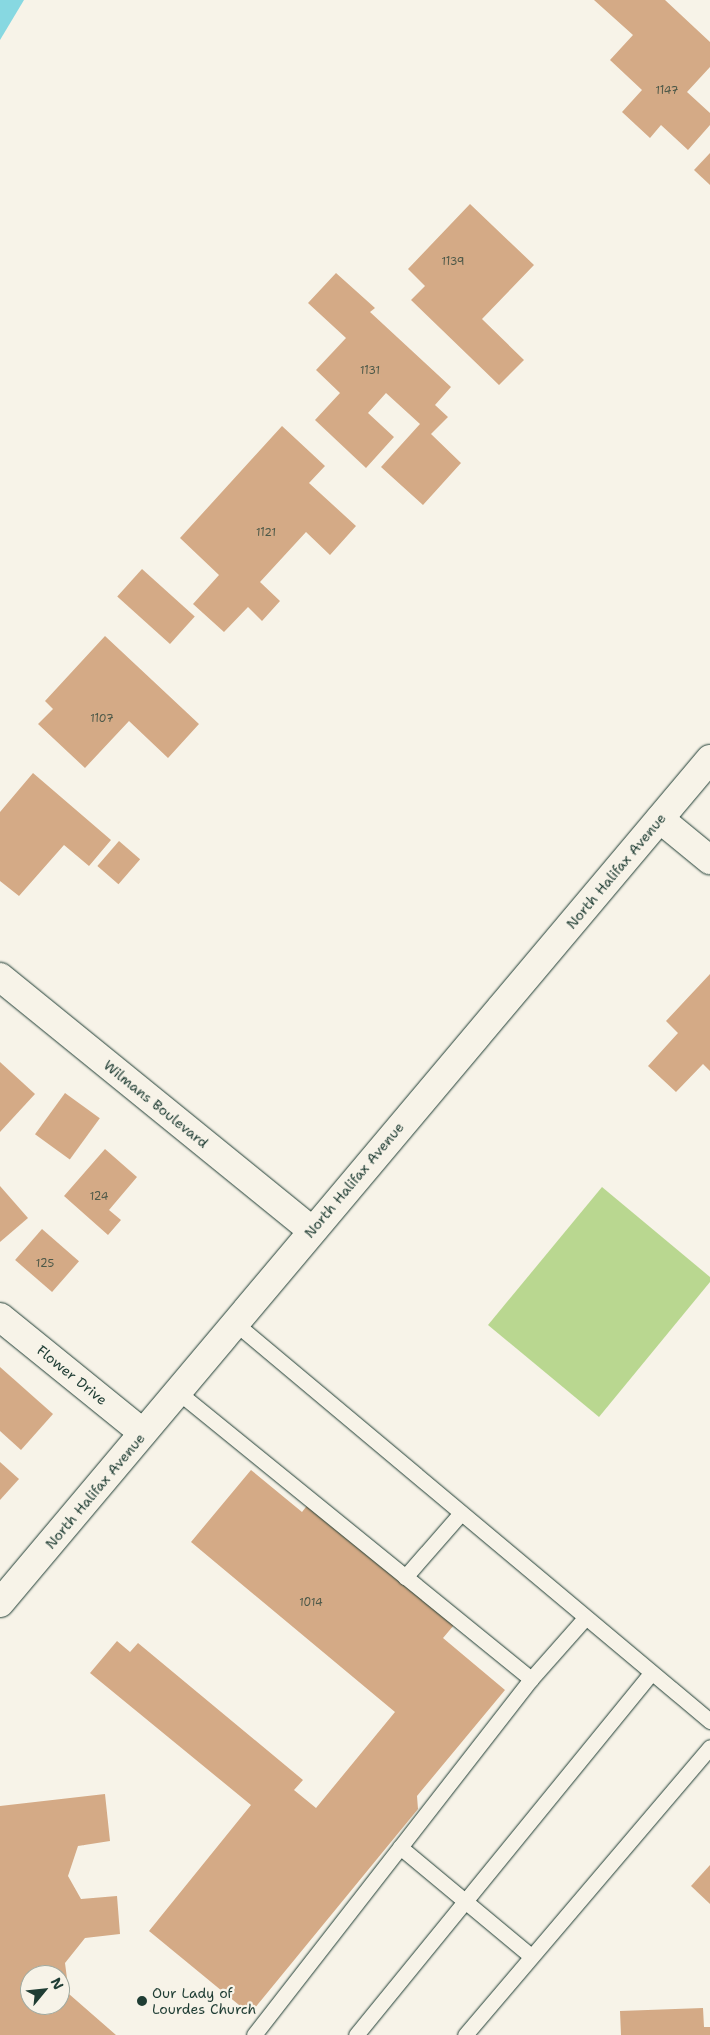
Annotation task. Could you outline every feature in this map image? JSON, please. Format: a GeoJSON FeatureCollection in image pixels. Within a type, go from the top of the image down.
{"type":"FeatureCollection","features":[{"type":"Feature","properties":{"kind":"street","name":"North Halifax Avenue"},"geometry":{"type":"LineString","coordinates":[[0,1603],[710,759]]}},
{"type":"Feature","properties":{"kind":"street"},"geometry":{"type":"LineString","coordinates":[[660,819],[710,860]]}},
{"type":"Feature","properties":{"kind":"street","name":"Wilmans Boulevard"},"geometry":{"type":"LineString","coordinates":[[0,977],[312,1231]]}},
{"type":"Feature","properties":{"kind":"street","name":"Flower Drive"},"geometry":{"type":"LineString","coordinates":[[0,1317],[143,1433]]}},
{"type":"Feature","properties":{"kind":"lane"},"geometry":{"type":"LineString","coordinates":[[235,1323],[710,1721]]}},
{"type":"Feature","properties":{"kind":"lane"},"geometry":{"type":"LineString","coordinates":[[178,1392],[531,1679]]}},
{"type":"Feature","properties":{"kind":"lane"},"geometry":{"type":"LineString","coordinates":[[405,1577],[461,1513]]}},
{"type":"Feature","properties":{"kind":"lane"},"geometry":{"type":"LineString","coordinates":[[254,2035],[531,1679],[585,1618]]}},
{"type":"Feature","properties":{"kind":"lane"},"geometry":{"type":"LineString","coordinates":[[356,2035],[651,1673]]}},
{"type":"Feature","properties":{"kind":"lane"},"geometry":{"type":"LineString","coordinates":[[465,2035],[710,1747]]}},
{"type":"Feature","properties":{"kind":"lane"},"geometry":{"type":"LineString","coordinates":[[400,1847],[531,1956]]}},
{"type":"Feature","properties":{"kind":"green space"},"geometry":{"type":"Polygon","coordinates":[[[602,1187],[710,1277],[710,1282],[599,1417],[488,1325],[602,1187]]]}},
{"type":"Feature","properties":{"kind":"water"},"geometry":{"type":"Polygon","coordinates":[[[0,0],[24,0],[0,40],[0,0]]]}},
{"type":"Feature","properties":{"kind":"building"},"geometry":{"type":"Polygon","coordinates":[[[594,0],[665,0],[710,42],[710,67],[687,92],[710,113],[710,125],[688,150],[661,125],[650,138],[622,112],[642,90],[610,60],[633,35],[594,0]]]}},
{"type":"Feature","properties":{"kind":"building"},"geometry":{"type":"Polygon","coordinates":[[[710,153],[710,185],[694,170],[710,153]]]}},
{"type":"Feature","properties":{"kind":"building"},"geometry":{"type":"Polygon","coordinates":[[[470,204],[534,265],[482,319],[524,360],[499,385],[411,300],[425,286],[408,269],[470,204]]]}},
{"type":"Feature","properties":{"kind":"building"},"geometry":{"type":"Polygon","coordinates":[[[336,273],[375,308],[370,312],[451,387],[435,405],[448,417],[431,434],[461,463],[423,505],[381,467],[420,424],[386,393],[368,413],[394,437],[366,468],[315,420],[340,393],[316,370],[346,338],[308,303],[336,273]]]}},
{"type":"Feature","properties":{"kind":"building"},"geometry":{"type":"Polygon","coordinates":[[[282,426],[325,466],[309,483],[356,526],[330,555],[306,532],[260,582],[280,601],[262,621],[248,607],[224,632],[193,604],[219,575],[180,538],[282,426]]]}},
{"type":"Feature","properties":{"kind":"building"},"geometry":{"type":"Polygon","coordinates":[[[142,569],[195,617],[170,644],[117,596],[142,569]]]}},
{"type":"Feature","properties":{"kind":"building"},"geometry":{"type":"Polygon","coordinates":[[[105,636],[199,724],[168,758],[129,721],[85,768],[38,724],[53,709],[45,701],[105,636]]]}},
{"type":"Feature","properties":{"kind":"building"},"geometry":{"type":"Polygon","coordinates":[[[33,773],[111,840],[89,866],[64,845],[19,896],[0,881],[0,812],[33,773]]]}},
{"type":"Feature","properties":{"kind":"building"},"geometry":{"type":"Polygon","coordinates":[[[119,841],[140,859],[118,884],[97,866],[119,841]]]}},
{"type":"Feature","properties":{"kind":"building"},"geometry":{"type":"Polygon","coordinates":[[[710,974],[710,1071],[703,1064],[676,1092],[648,1066],[678,1033],[666,1021],[710,974]]]}},
{"type":"Feature","properties":{"kind":"building"},"geometry":{"type":"Polygon","coordinates":[[[0,1062],[35,1094],[0,1132],[0,1062]]]}},
{"type":"Feature","properties":{"kind":"building"},"geometry":{"type":"Polygon","coordinates":[[[65,1093],[100,1118],[70,1160],[35,1134],[65,1093]]]}},
{"type":"Feature","properties":{"kind":"building"},"geometry":{"type":"Polygon","coordinates":[[[105,1149],[137,1177],[109,1210],[121,1220],[108,1235],[64,1196],[105,1149]]]}},
{"type":"Feature","properties":{"kind":"building"},"geometry":{"type":"Polygon","coordinates":[[[0,1186],[28,1218],[0,1242],[0,1186]]]}},
{"type":"Feature","properties":{"kind":"building"},"geometry":{"type":"Polygon","coordinates":[[[42,1229],[79,1261],[52,1292],[15,1260],[42,1229]]]}},
{"type":"Feature","properties":{"kind":"building"},"geometry":{"type":"Polygon","coordinates":[[[0,1367],[53,1414],[21,1450],[0,1431],[0,1367]]]}},
{"type":"Feature","properties":{"kind":"building"},"geometry":{"type":"Polygon","coordinates":[[[0,1462],[19,1479],[0,1500],[0,1462]]]}},
{"type":"Feature","properties":{"kind":"building"},"geometry":{"type":"Polygon","coordinates":[[[251,1470],[302,1512],[309,1503],[454,1625],[443,1638],[505,1690],[417,1796],[418,1809],[250,2014],[149,1931],[251,1805],[90,1673],[117,1641],[130,1652],[138,1643],[303,1780],[294,1790],[316,1808],[395,1712],[191,1542],[251,1470]]]}},
{"type":"Feature","properties":{"kind":"building"},"geometry":{"type":"Polygon","coordinates":[[[105,1794],[110,1841],[78,1846],[68,1876],[81,1899],[117,1896],[120,1934],[85,1938],[65,1965],[20,1965],[20,2015],[70,2015],[70,1995],[116,2035],[0,2035],[0,1806],[105,1794]]]}},
{"type":"Feature","properties":{"kind":"building"},"geometry":{"type":"Polygon","coordinates":[[[710,1865],[710,1904],[691,1886],[710,1865]]]}},
{"type":"Feature","properties":{"kind":"building"},"geometry":{"type":"Polygon","coordinates":[[[703,2008],[704,2027],[710,2027],[710,2035],[621,2035],[620,2011],[703,2008]]]}},
{"type":"Feature","properties":{"kind":"place","name":"Our Lady of Lourdes Church"},"geometry":{"type":"Point","coordinates":[142,2001]}}]}
